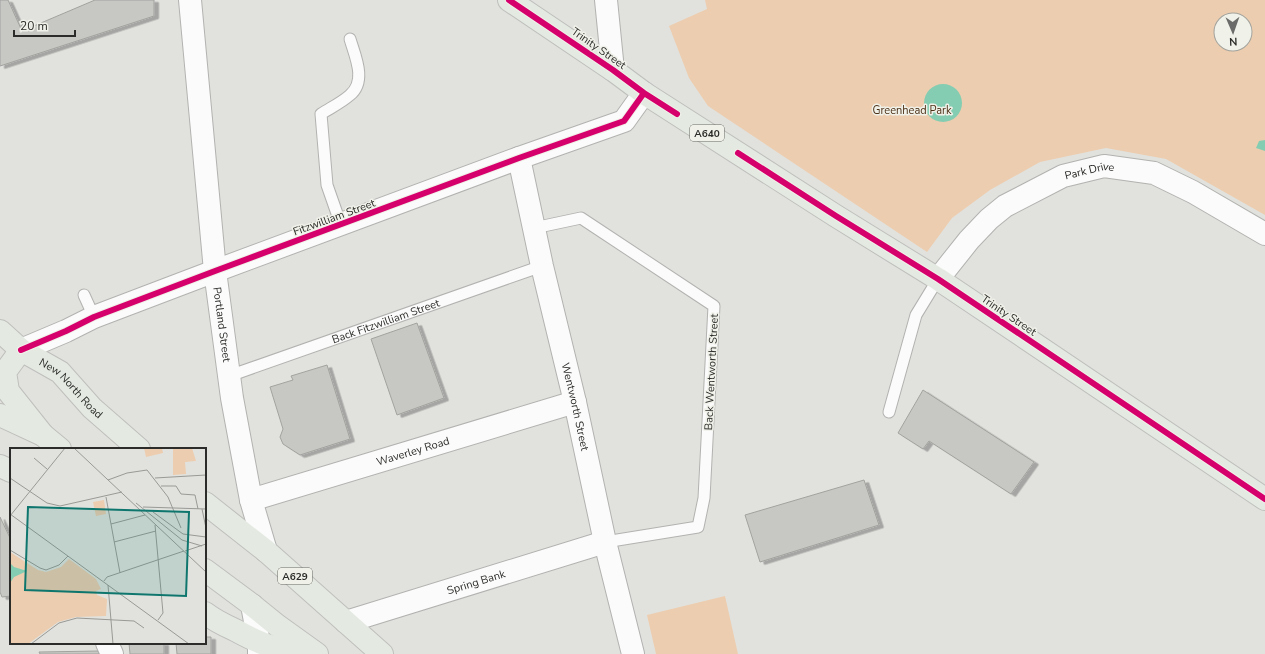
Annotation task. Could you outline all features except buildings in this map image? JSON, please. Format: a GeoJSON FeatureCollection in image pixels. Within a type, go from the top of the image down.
{"type":"FeatureCollection","features":[{"type":"Feature","properties":{"kind":"highway","name":"Trinity Street"},"geometry":{"type":"LineString","coordinates":[[509,0],[613,70],[644,93],[836,216],[938,279],[1265,499]]}},
{"type":"Feature","properties":{"kind":"highway","name":"New North Road"},"geometry":{"type":"LineString","coordinates":[[0,331],[10,352],[60,372],[92,408],[138,448]]}},
{"type":"Feature","properties":{"kind":"highway"},"geometry":{"type":"LineString","coordinates":[[10,352],[5,372],[8,391],[43,435],[59,448]]}},
{"type":"Feature","properties":{"kind":"highway"},"geometry":{"type":"LineString","coordinates":[[0,415],[43,435]]}},
{"type":"Feature","properties":{"kind":"highway"},"geometry":{"type":"LineString","coordinates":[[0,466],[10,471]]}},
{"type":"Feature","properties":{"kind":"highway","name":"A629"},"geometry":{"type":"LineString","coordinates":[[206,504],[266,551],[382,654]]}},
{"type":"Feature","properties":{"kind":"highway"},"geometry":{"type":"LineString","coordinates":[[206,571],[317,654]]}},
{"type":"Feature","properties":{"kind":"highway"},"geometry":{"type":"LineString","coordinates":[[206,613],[214,620],[259,648],[275,649],[296,654]]}},
{"type":"Feature","properties":{"kind":"street","name":"Portland Street"},"geometry":{"type":"LineString","coordinates":[[190,0],[215,271],[232,398],[251,500],[266,551]]}},
{"type":"Feature","properties":{"kind":"street"},"geometry":{"type":"LineString","coordinates":[[606,0],[613,70]]}},
{"type":"Feature","properties":{"kind":"street","name":"Fitzwilliam Street"},"geometry":{"type":"LineString","coordinates":[[10,352],[66,331],[94,317],[215,271],[519,158],[624,121],[644,93]]}},
{"type":"Feature","properties":{"kind":"street","name":"Wentworth Street"},"geometry":{"type":"LineString","coordinates":[[519,158],[605,542],[633,654]]}},
{"type":"Feature","properties":{"kind":"street","name":"Park Drive"},"geometry":{"type":"LineString","coordinates":[[938,279],[969,240],[989,219],[1006,206],[1063,176],[1104,166],[1154,173],[1193,192],[1265,234]]}},
{"type":"Feature","properties":{"kind":"street","name":"Waverley Road"},"geometry":{"type":"LineString","coordinates":[[251,500],[574,402]]}},
{"type":"Feature","properties":{"kind":"street","name":"Spring Bank"},"geometry":{"type":"LineString","coordinates":[[346,622],[605,542]]}},
{"type":"Feature","properties":{"kind":"street"},"geometry":{"type":"LineString","coordinates":[[252,605],[259,648]]}},
{"type":"Feature","properties":{"kind":"street"},"geometry":{"type":"LineString","coordinates":[[107,644],[112,654]]}},
{"type":"Feature","properties":{"kind":"lane"},"geometry":{"type":"LineString","coordinates":[[341,225],[327,185],[320,114],[351,95],[359,82],[358,66],[350,39]]}},
{"type":"Feature","properties":{"kind":"lane","name":"Back Wentworth Street"},"geometry":{"type":"LineString","coordinates":[[534,228],[581,218],[714,306],[704,498],[698,527],[605,542]]}},
{"type":"Feature","properties":{"kind":"lane","name":"Back Fitzwilliam Street"},"geometry":{"type":"LineString","coordinates":[[229,376],[542,266]]}},
{"type":"Feature","properties":{"kind":"lane"},"geometry":{"type":"LineString","coordinates":[[889,412],[916,315],[938,279]]}},
{"type":"Feature","properties":{"kind":"lane"},"geometry":{"type":"LineString","coordinates":[[84,295],[94,317]]}},
{"type":"Feature","properties":{"kind":"green space","name":"Greenhead Park"},"geometry":{"type":"Polygon","coordinates":[[[705,0],[1265,0],[1265,215],[1166,159],[1106,148],[1040,162],[990,190],[952,218],[927,252],[708,106],[689,78],[669,26],[707,9],[705,0]]]}},
{"type":"Feature","properties":{"kind":"green space"},"geometry":{"type":"Polygon","coordinates":[[[725,596],[738,654],[656,654],[647,615],[725,596]]]}},
{"type":"Feature","properties":{"kind":"shaded area"},"geometry":{"type":"Polygon","coordinates":[[[939,84],[947,84],[954,87],[959,92],[962,103],[959,114],[954,119],[947,122],[939,122],[932,119],[927,114],[924,107],[924,99],[927,92],[932,87],[939,84]]]}},
{"type":"Feature","properties":{"kind":"shaded area"},"geometry":{"type":"Polygon","coordinates":[[[1265,140],[1265,151],[1256,148],[1259,141],[1265,140]]]}},
{"type":"Feature","properties":{"kind":"cycle path"},"geometry":{"type":"LineString","coordinates":[[509,0],[677,114]]}},
{"type":"Feature","properties":{"kind":"cycle path"},"geometry":{"type":"LineString","coordinates":[[21,350],[66,331],[94,317],[215,271],[519,158],[624,121],[644,93]]}},
{"type":"Feature","properties":{"kind":"cycle path"},"geometry":{"type":"LineString","coordinates":[[738,153],[938,279],[1265,499]]}}]}
